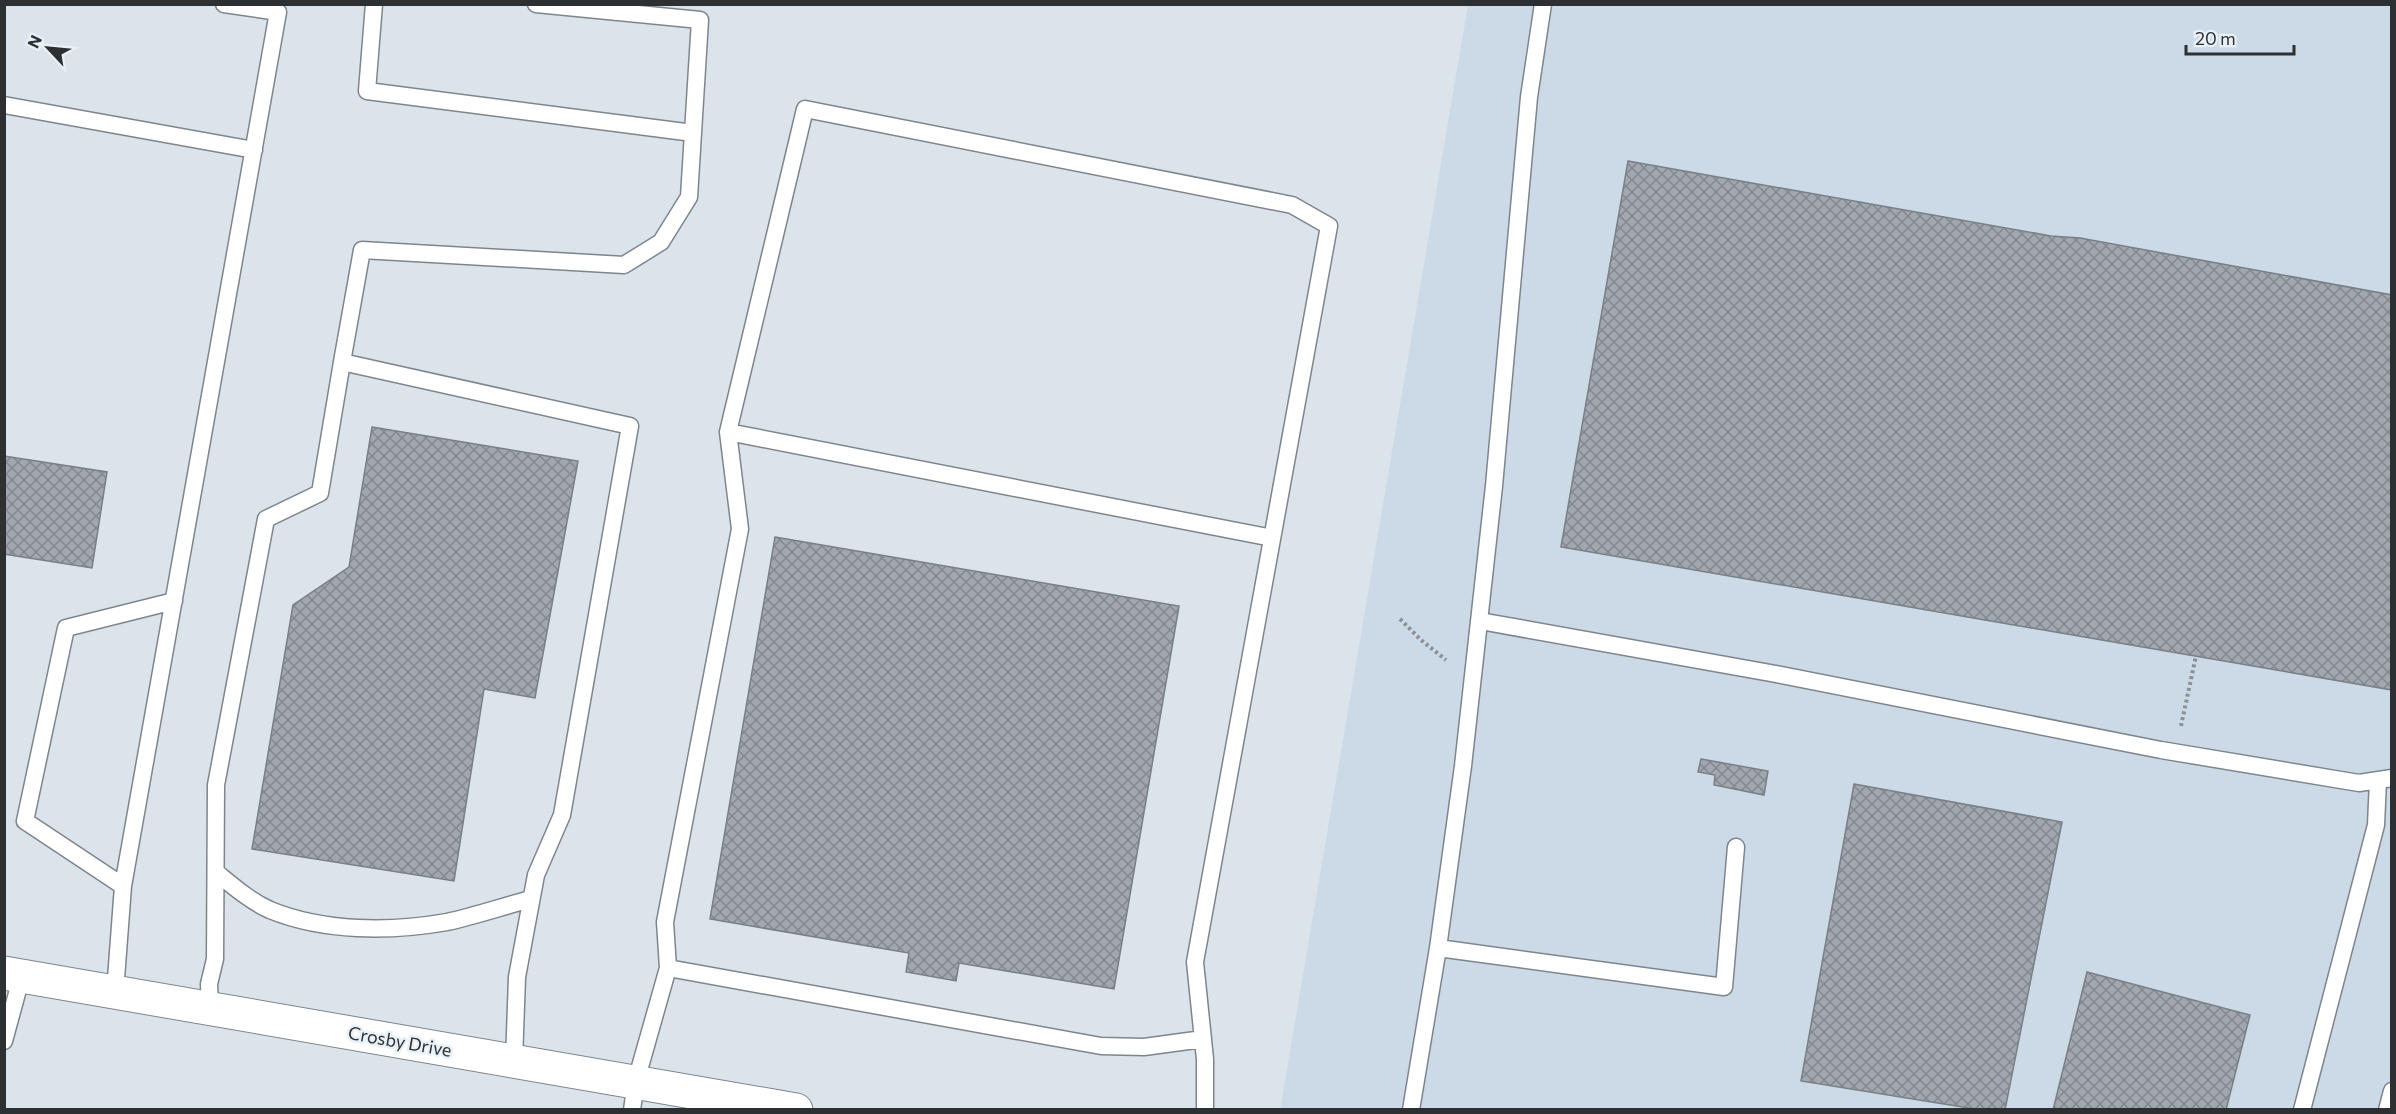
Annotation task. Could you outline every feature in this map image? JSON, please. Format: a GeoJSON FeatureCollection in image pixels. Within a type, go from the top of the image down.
{"type":"FeatureCollection","features":[{"type":"Feature","properties":{"kind":"main road","name":"Crosby Drive"},"geometry":{"type":"LineString","coordinates":[[13,974],[514,1061],[634,1096],[796,1110]]}},
{"type":"Feature","properties":{"kind":"lane"},"geometry":{"type":"LineString","coordinates":[[115,992],[123,886],[278,12],[224,4]]}},
{"type":"Feature","properties":{"kind":"lane"},"geometry":{"type":"LineString","coordinates":[[374,4],[367,91],[693,133]]}},
{"type":"Feature","properties":{"kind":"lane"},"geometry":{"type":"LineString","coordinates":[[210,1008],[209,984],[215,959],[216,785],[266,519],[320,493],[362,250],[624,265],[661,242],[689,197],[700,20],[536,4]]}},
{"type":"Feature","properties":{"kind":"lane"},"geometry":{"type":"LineString","coordinates":[[1411,1110],[1438,948],[1480,621],[1496,475],[1529,96],[1543,4]]}},
{"type":"Feature","properties":{"kind":"lane"},"geometry":{"type":"LineString","coordinates":[[4,105],[254,150]]}},
{"type":"Feature","properties":{"kind":"lane"},"geometry":{"type":"LineString","coordinates":[[634,1096],[668,968],[665,922],[740,528],[728,432],[806,109],[1292,205],[1329,226],[1195,962],[1203,1040],[1204,1110]]}},
{"type":"Feature","properties":{"kind":"lane"},"geometry":{"type":"LineString","coordinates":[[342,362],[630,426],[562,815],[536,875],[531,899],[517,977],[514,1061]]}},
{"type":"Feature","properties":{"kind":"lane"},"geometry":{"type":"LineString","coordinates":[[728,432],[1272,538]]}},
{"type":"Feature","properties":{"kind":"lane"},"geometry":{"type":"LineString","coordinates":[[123,886],[25,822],[66,628],[174,601]]}},
{"type":"Feature","properties":{"kind":"lane"},"geometry":{"type":"LineString","coordinates":[[1480,621],[1776,674],[2175,753],[2359,783],[2385,779],[2376,825],[2302,1110]]}},
{"type":"Feature","properties":{"kind":"lane"},"geometry":{"type":"LineString","coordinates":[[1438,948],[1724,987],[1736,847]]}},
{"type":"Feature","properties":{"kind":"lane"},"geometry":{"type":"LineString","coordinates":[[217,873],[246,896],[270,910],[319,924],[385,929],[448,921],[531,899]]}},
{"type":"Feature","properties":{"kind":"lane"},"geometry":{"type":"LineString","coordinates":[[668,968],[1101,1046],[1144,1047],[1203,1040]]}},
{"type":"Feature","properties":{"kind":"lane"},"geometry":{"type":"LineString","coordinates":[[4,1041],[13,974]]}},
{"type":"Feature","properties":{"kind":"lane"},"geometry":{"type":"LineString","coordinates":[[2388,1110],[2391,1091]]}},
{"type":"Feature","properties":{"kind":"path"},"geometry":{"type":"LineString","coordinates":[[1400,619],[1446,660]]}},
{"type":"Feature","properties":{"kind":"path"},"geometry":{"type":"LineString","coordinates":[[2175,753],[2196,656]]}},
{"type":"Feature","properties":{"kind":"shaded area"},"geometry":{"type":"Polygon","coordinates":[[[1468,5],[2391,5],[2391,1109],[1280,1110],[1468,5]]]}},
{"type":"Feature","properties":{"kind":"building"},"geometry":{"type":"Polygon","coordinates":[[[1628,161],[2051,236],[2080,238],[2392,295],[2392,690],[1561,547],[1628,161]]]}},
{"type":"Feature","properties":{"kind":"building"},"geometry":{"type":"Polygon","coordinates":[[[372,427],[578,461],[535,698],[484,689],[454,881],[252,849],[293,605],[349,567],[372,427]]]}},
{"type":"Feature","properties":{"kind":"building"},"geometry":{"type":"Polygon","coordinates":[[[4,456],[107,472],[92,568],[4,554],[4,456]]]}},
{"type":"Feature","properties":{"kind":"building"},"geometry":{"type":"Polygon","coordinates":[[[775,537],[1179,606],[1114,989],[959,963],[956,981],[906,972],[909,953],[710,919],[775,537]]]}},
{"type":"Feature","properties":{"kind":"building"},"geometry":{"type":"Polygon","coordinates":[[[1701,759],[1768,771],[1764,795],[1714,785],[1715,775],[1698,772],[1701,759]]]}},
{"type":"Feature","properties":{"kind":"building"},"geometry":{"type":"Polygon","coordinates":[[[1854,784],[2062,822],[2005,1110],[1981,1110],[1801,1081],[1854,784]]]}},
{"type":"Feature","properties":{"kind":"building"},"geometry":{"type":"Polygon","coordinates":[[[2087,972],[2250,1015],[2226,1110],[2053,1110],[2087,972]]]}}]}
